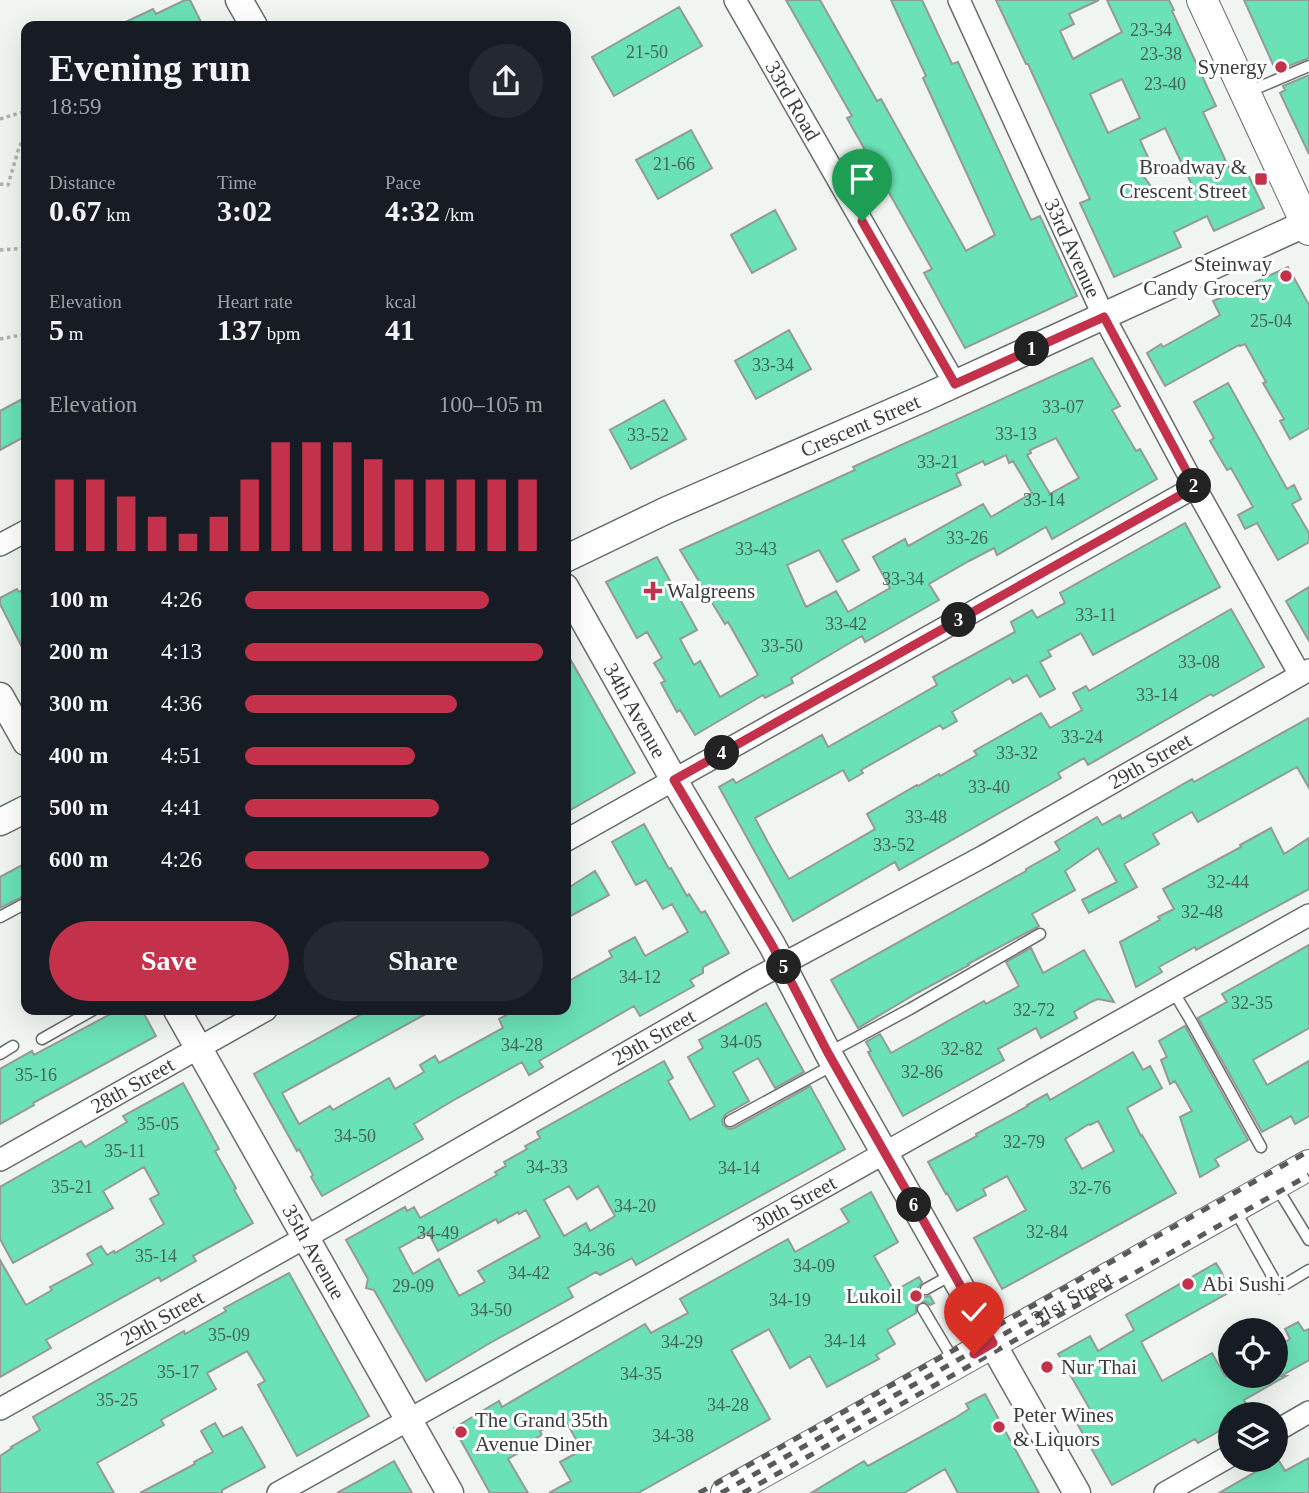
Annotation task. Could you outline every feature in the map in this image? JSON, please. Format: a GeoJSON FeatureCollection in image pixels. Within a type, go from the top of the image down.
{"type":"FeatureCollection","features":[{"type":"Feature","properties":{"kind":"main road"},"geometry":{"type":"LineString","coordinates":[[1202,0],[1308,226]]}},
{"type":"Feature","properties":{"kind":"main road","name":"31st Street"},"geometry":{"type":"LineString","coordinates":[[726,1493],[1309,1165]]}},
{"type":"Feature","properties":{"kind":"street"},"geometry":{"type":"LineString","coordinates":[[239,0],[251,21]]}},
{"type":"Feature","properties":{"kind":"street","name":"33rd Road"},"geometry":{"type":"LineString","coordinates":[[735,0],[955,384]]}},
{"type":"Feature","properties":{"kind":"street","name":"33rd Avenue"},"geometry":{"type":"LineString","coordinates":[[959,0],[1104,317],[1195,487],[1304,673]]}},
{"type":"Feature","properties":{"kind":"street","name":"Crescent Street"},"geometry":{"type":"LineString","coordinates":[[571,556],[667,510],[1308,226]]}},
{"type":"Feature","properties":{"kind":"street"},"geometry":{"type":"LineString","coordinates":[[571,835],[674,780],[1195,487]]}},
{"type":"Feature","properties":{"kind":"street"},"geometry":{"type":"LineString","coordinates":[[0,545],[21,534]]}},
{"type":"Feature","properties":{"kind":"street","name":"34th Avenue"},"geometry":{"type":"LineString","coordinates":[[571,598],[782,964],[884,1153],[1077,1493]]}},
{"type":"Feature","properties":{"kind":"street","name":"29th Street"},"geometry":{"type":"LineString","coordinates":[[0,1409],[782,964],[984,856],[1304,673]]}},
{"type":"Feature","properties":{"kind":"street"},"geometry":{"type":"LineString","coordinates":[[0,695],[21,733]]}},
{"type":"Feature","properties":{"kind":"street"},"geometry":{"type":"LineString","coordinates":[[0,822],[21,812]]}},
{"type":"Feature","properties":{"kind":"street","name":"30th Street"},"geometry":{"type":"LineString","coordinates":[[278,1493],[1309,915]]}},
{"type":"Feature","properties":{"kind":"street","name":"35th Avenue"},"geometry":{"type":"LineString","coordinates":[[180,1015],[450,1493]]}},
{"type":"Feature","properties":{"kind":"street","name":"28th Street"},"geometry":{"type":"LineString","coordinates":[[0,1160],[258,1015]]}},
{"type":"Feature","properties":{"kind":"street"},"geometry":{"type":"LineString","coordinates":[[1288,1424],[1309,1412]]}},
{"type":"Feature","properties":{"kind":"street"},"geometry":{"type":"LineString","coordinates":[[1165,1493],[1218,1464]]}},
{"type":"Feature","properties":{"kind":"lane"},"geometry":{"type":"LineString","coordinates":[[1245,93],[1309,66]]}},
{"type":"Feature","properties":{"kind":"lane"},"geometry":{"type":"LineString","coordinates":[[0,917],[21,906]]}},
{"type":"Feature","properties":{"kind":"lane"},"geometry":{"type":"LineString","coordinates":[[730,1121],[910,1009],[1040,934]]}},
{"type":"Feature","properties":{"kind":"lane"},"geometry":{"type":"LineString","coordinates":[[1173,991],[1261,1147]]}},
{"type":"Feature","properties":{"kind":"lane"},"geometry":{"type":"LineString","coordinates":[[42,1039],[84,1015]]}},
{"type":"Feature","properties":{"kind":"lane"},"geometry":{"type":"LineString","coordinates":[[0,1054],[13,1046]]}},
{"type":"Feature","properties":{"kind":"lane"},"geometry":{"type":"LineString","coordinates":[[1275,1185],[1309,1240]]}},
{"type":"Feature","properties":{"kind":"lane"},"geometry":{"type":"LineString","coordinates":[[1234,1208],[1279,1288],[1309,1270]]}},
{"type":"Feature","properties":{"kind":"lane"},"geometry":{"type":"LineString","coordinates":[[926,1289],[953,1274]]}},
{"type":"Feature","properties":{"kind":"lane"},"geometry":{"type":"LineString","coordinates":[[923,1309],[956,1364]]}},
{"type":"Feature","properties":{"kind":"path"},"geometry":{"type":"LineString","coordinates":[[0,119],[21,113]]}},
{"type":"Feature","properties":{"kind":"path"},"geometry":{"type":"LineString","coordinates":[[0,184],[8,185],[21,143]]}},
{"type":"Feature","properties":{"kind":"path"},"geometry":{"type":"LineString","coordinates":[[0,250],[21,248]]}},
{"type":"Feature","properties":{"kind":"path"},"geometry":{"type":"LineString","coordinates":[[0,340],[21,335]]}},
{"type":"Feature","properties":{"kind":"building"},"geometry":{"type":"Polygon","coordinates":[[[190,0],[200,21],[128,21],[153,9],[156,14],[190,0]]]}},
{"type":"Feature","properties":{"kind":"building"},"geometry":{"type":"Polygon","coordinates":[[[786,0],[820,0],[877,101],[881,99],[966,251],[995,235],[923,78],[926,76],[891,0],[922,0],[952,64],[958,62],[1031,220],[1040,216],[1077,296],[965,348],[924,273],[932,269],[847,118],[852,116],[786,0]]]}},
{"type":"Feature","properties":{"kind":"building"},"geometry":{"type":"Polygon","coordinates":[[[996,0],[1099,0],[1069,14],[1074,24],[1060,31],[1073,59],[1122,32],[1107,0],[1169,0],[1216,106],[1203,112],[1229,168],[1242,162],[1264,208],[1214,231],[1207,216],[1174,232],[1181,247],[1114,277],[1080,203],[1090,199],[996,0]],[[1122,79],[1090,94],[1108,133],[1140,118],[1122,79]],[[1165,128],[1140,140],[1153,168],[1142,174],[1161,200],[1192,185],[1165,128]]]}},
{"type":"Feature","properties":{"kind":"building"},"geometry":{"type":"Polygon","coordinates":[[[1244,0],[1309,0],[1309,58],[1276,71],[1244,0]]]}},
{"type":"Feature","properties":{"kind":"building"},"geometry":{"type":"Polygon","coordinates":[[[679,7],[702,46],[614,96],[592,57],[679,7]]]}},
{"type":"Feature","properties":{"kind":"building"},"geometry":{"type":"Polygon","coordinates":[[[1309,75],[1309,154],[1280,93],[1285,90],[1283,86],[1309,75]]]}},
{"type":"Feature","properties":{"kind":"building"},"geometry":{"type":"Polygon","coordinates":[[[691,130],[712,168],[658,199],[636,160],[691,130]]]}},
{"type":"Feature","properties":{"kind":"building"},"geometry":{"type":"Polygon","coordinates":[[[775,210],[796,249],[752,273],[731,235],[775,210]]]}},
{"type":"Feature","properties":{"kind":"building"},"geometry":{"type":"Polygon","coordinates":[[[1288,267],[1309,305],[1309,428],[1290,439],[1280,421],[1284,419],[1245,344],[1165,386],[1147,353],[1220,315],[1213,301],[1288,267]]]}},
{"type":"Feature","properties":{"kind":"building"},"geometry":{"type":"Polygon","coordinates":[[[789,330],[811,369],[756,399],[735,361],[789,330]]]}},
{"type":"Feature","properties":{"kind":"building"},"geometry":{"type":"Polygon","coordinates":[[[1092,358],[1120,406],[1112,410],[1136,451],[1140,449],[1157,479],[1052,539],[1046,527],[997,555],[994,548],[969,561],[929,584],[939,600],[865,642],[862,636],[791,678],[793,683],[765,698],[763,695],[695,735],[680,710],[677,712],[661,683],[665,681],[654,663],[662,658],[647,632],[637,638],[606,582],[657,557],[697,630],[680,639],[694,665],[700,661],[720,697],[758,675],[728,622],[725,624],[680,550],[855,470],[853,467],[1092,358]],[[1056,438],[1030,450],[1031,453],[1027,455],[1050,494],[1079,478],[1056,438]],[[1006,455],[985,465],[983,461],[956,474],[961,485],[842,540],[859,570],[837,582],[819,550],[787,565],[806,607],[836,591],[848,612],[890,588],[873,557],[905,539],[908,546],[983,504],[991,517],[1032,493],[1013,461],[1009,463],[1006,455]]]}},
{"type":"Feature","properties":{"kind":"building"},"geometry":{"type":"Polygon","coordinates":[[[1228,383],[1287,489],[1294,485],[1301,499],[1292,504],[1309,533],[1309,542],[1278,560],[1257,523],[1245,529],[1238,515],[1253,507],[1231,468],[1227,470],[1210,441],[1214,438],[1194,402],[1228,383]]]}},
{"type":"Feature","properties":{"kind":"building"},"geometry":{"type":"Polygon","coordinates":[[[21,400],[21,439],[0,450],[0,411],[21,400]]]}},
{"type":"Feature","properties":{"kind":"building"},"geometry":{"type":"Polygon","coordinates":[[[664,400],[686,439],[631,469],[610,430],[664,400]]]}},
{"type":"Feature","properties":{"kind":"building"},"geometry":{"type":"Polygon","coordinates":[[[1185,523],[1220,587],[1093,655],[1081,633],[1048,651],[1051,656],[1040,662],[1055,689],[1040,697],[1027,675],[1013,683],[1010,678],[952,712],[957,721],[943,729],[940,725],[861,770],[863,773],[849,781],[843,770],[755,818],[771,848],[789,879],[875,829],[867,814],[977,755],[974,751],[1041,713],[1050,728],[1082,710],[1073,693],[1086,686],[1089,691],[1231,609],[1264,667],[1213,696],[1211,694],[1088,765],[1084,758],[1058,773],[1061,778],[899,870],[895,862],[793,921],[719,787],[733,779],[736,783],[822,735],[828,747],[897,708],[937,685],[933,677],[1015,632],[1011,622],[1032,610],[1037,618],[1065,603],[1060,593],[1185,523]]]}},
{"type":"Feature","properties":{"kind":"building"},"geometry":{"type":"Polygon","coordinates":[[[1309,587],[1309,641],[1286,601],[1309,587]]]}},
{"type":"Feature","properties":{"kind":"building"},"geometry":{"type":"Polygon","coordinates":[[[17,589],[21,591],[21,645],[0,604],[0,598],[17,589]]]}},
{"type":"Feature","properties":{"kind":"building"},"geometry":{"type":"Polygon","coordinates":[[[571,661],[635,773],[571,810],[571,661]]]}},
{"type":"Feature","properties":{"kind":"building"},"geometry":{"type":"Polygon","coordinates":[[[1309,718],[1309,788],[1297,767],[1198,822],[1192,812],[1153,834],[1159,844],[1124,864],[1137,887],[1089,913],[1082,900],[1117,882],[1098,848],[1065,871],[1075,890],[1032,914],[1039,926],[858,1028],[831,980],[1026,871],[1060,850],[1055,842],[1097,817],[1102,825],[1120,815],[1122,819],[1309,718]]]}},
{"type":"Feature","properties":{"kind":"building"},"geometry":{"type":"Polygon","coordinates":[[[644,824],[669,869],[671,868],[687,896],[689,894],[701,913],[705,911],[729,953],[703,967],[703,973],[690,980],[694,986],[640,1016],[634,1006],[539,1061],[543,1067],[529,1075],[522,1062],[454,1100],[414,1124],[423,1139],[322,1196],[299,1149],[297,1151],[254,1074],[360,1015],[424,1015],[282,1093],[299,1124],[330,1106],[333,1110],[389,1078],[395,1089],[424,1072],[420,1065],[435,1056],[439,1063],[503,1028],[499,1019],[506,1015],[571,1015],[571,980],[612,957],[609,951],[635,937],[645,956],[688,932],[672,904],[663,909],[646,880],[636,885],[612,842],[644,824]]]}},
{"type":"Feature","properties":{"kind":"building"},"geometry":{"type":"Polygon","coordinates":[[[1271,828],[1284,854],[1309,838],[1309,889],[1159,967],[1162,972],[1136,987],[1120,942],[1174,909],[1163,889],[1271,828]]]}},
{"type":"Feature","properties":{"kind":"building"},"geometry":{"type":"Polygon","coordinates":[[[21,866],[21,898],[0,908],[0,877],[21,866]]]}},
{"type":"Feature","properties":{"kind":"building"},"geometry":{"type":"Polygon","coordinates":[[[595,871],[609,895],[571,916],[571,886],[595,871]]]}},
{"type":"Feature","properties":{"kind":"building"},"geometry":{"type":"Polygon","coordinates":[[[1309,945],[1309,1028],[1253,1060],[1267,1085],[1309,1061],[1309,1116],[1295,1124],[1291,1116],[1262,1132],[1198,1018],[1227,1002],[1222,994],[1309,945]]]}},
{"type":"Feature","properties":{"kind":"building"},"geometry":{"type":"Polygon","coordinates":[[[1031,948],[1043,973],[1084,950],[1114,1002],[1098,999],[1091,1002],[1074,1012],[1077,1018],[1041,1038],[1036,1028],[998,1049],[1004,1060],[903,1116],[868,1052],[871,1051],[866,1042],[880,1034],[891,1053],[984,1001],[986,1004],[1019,986],[1006,962],[1031,948]]]}},
{"type":"Feature","properties":{"kind":"building"},"geometry":{"type":"Polygon","coordinates":[[[766,1003],[804,1072],[775,1088],[758,1058],[733,1072],[749,1101],[726,1114],[722,1120],[723,1125],[729,1129],[734,1128],[810,1086],[845,1149],[636,1265],[632,1258],[600,1275],[596,1272],[568,1288],[573,1297],[426,1381],[374,1290],[366,1288],[368,1279],[346,1240],[405,1207],[407,1211],[414,1207],[420,1218],[497,1175],[495,1172],[506,1166],[504,1162],[540,1138],[537,1132],[664,1061],[673,1078],[668,1081],[690,1120],[715,1106],[688,1057],[703,1048],[699,1040],[766,1003]],[[569,1186],[544,1200],[564,1236],[586,1223],[590,1231],[615,1216],[598,1186],[577,1199],[569,1186]],[[526,1210],[498,1223],[496,1219],[438,1251],[428,1232],[399,1248],[413,1274],[439,1259],[459,1296],[485,1282],[478,1271],[540,1237],[526,1210]]]}},
{"type":"Feature","properties":{"kind":"building"},"geometry":{"type":"Polygon","coordinates":[[[109,1015],[145,1015],[156,1036],[0,1124],[0,1069],[32,1051],[34,1055],[109,1015]]]}},
{"type":"Feature","properties":{"kind":"building"},"geometry":{"type":"Polygon","coordinates":[[[1185,1026],[1248,1140],[1215,1159],[1219,1166],[1200,1177],[1180,1117],[1192,1111],[1175,1081],[1170,1084],[1161,1060],[1167,1057],[1159,1041],[1185,1026]]]}},
{"type":"Feature","properties":{"kind":"building"},"geometry":{"type":"Polygon","coordinates":[[[1133,1052],[1143,1070],[1150,1066],[1162,1088],[1127,1108],[1176,1193],[1002,1289],[974,1238],[1026,1210],[1007,1176],[983,1189],[986,1195],[957,1211],[928,1162],[1047,1094],[1050,1100],[1133,1052]],[[1098,1121],[1065,1139],[1082,1169],[1114,1151],[1098,1121]]]}},
{"type":"Feature","properties":{"kind":"building"},"geometry":{"type":"Polygon","coordinates":[[[183,1083],[219,1149],[215,1151],[253,1223],[193,1256],[196,1261],[161,1281],[159,1277],[46,1340],[51,1348],[0,1377],[0,1260],[26,1305],[52,1290],[50,1287],[93,1264],[87,1254],[101,1246],[107,1255],[114,1251],[115,1253],[164,1224],[150,1199],[159,1194],[144,1167],[103,1191],[113,1208],[13,1263],[0,1239],[0,1187],[81,1141],[85,1147],[127,1122],[123,1116],[183,1083]]]}},
{"type":"Feature","properties":{"kind":"building"},"geometry":{"type":"Polygon","coordinates":[[[871,1192],[898,1242],[874,1256],[894,1291],[919,1277],[922,1282],[918,1288],[920,1293],[925,1297],[930,1296],[934,1303],[930,1305],[920,1302],[916,1306],[916,1313],[887,1330],[895,1344],[876,1355],[879,1359],[827,1387],[810,1356],[790,1368],[769,1329],[731,1350],[770,1419],[638,1493],[549,1493],[571,1481],[560,1462],[582,1450],[564,1418],[540,1431],[542,1435],[523,1445],[525,1449],[508,1459],[528,1493],[490,1493],[454,1428],[499,1401],[502,1407],[645,1324],[651,1333],[688,1313],[680,1299],[788,1239],[795,1252],[849,1222],[841,1209],[871,1192]]]}},
{"type":"Feature","properties":{"kind":"building"},"geometry":{"type":"Polygon","coordinates":[[[1216,1263],[1228,1293],[1141,1342],[1162,1381],[1212,1353],[1218,1364],[1218,1388],[1265,1388],[1244,1400],[1245,1402],[1218,1402],[1218,1432],[1198,1443],[1195,1439],[1112,1485],[1075,1420],[1091,1411],[1058,1354],[1090,1336],[1098,1351],[1134,1330],[1126,1315],[1216,1263]]]}},
{"type":"Feature","properties":{"kind":"building"},"geometry":{"type":"Polygon","coordinates":[[[289,1273],[369,1416],[297,1456],[258,1385],[265,1381],[247,1351],[207,1373],[216,1389],[161,1420],[164,1425],[97,1463],[114,1493],[0,1493],[0,1456],[40,1430],[33,1417],[184,1331],[185,1334],[226,1311],[224,1308],[289,1273]]]}},
{"type":"Feature","properties":{"kind":"building"},"geometry":{"type":"Polygon","coordinates":[[[1298,1322],[1304,1331],[1309,1329],[1309,1360],[1288,1372],[1288,1327],[1298,1322]]]}},
{"type":"Feature","properties":{"kind":"building"},"geometry":{"type":"Polygon","coordinates":[[[985,1394],[1039,1493],[958,1493],[945,1469],[904,1493],[811,1493],[864,1461],[868,1466],[955,1418],[969,1409],[966,1404],[985,1394]]]}},
{"type":"Feature","properties":{"kind":"building"},"geometry":{"type":"Polygon","coordinates":[[[215,1423],[223,1437],[242,1427],[265,1467],[222,1490],[222,1493],[140,1493],[213,1452],[201,1431],[215,1423]]]}},
{"type":"Feature","properties":{"kind":"building"},"geometry":{"type":"Polygon","coordinates":[[[1309,1458],[1309,1493],[1219,1493],[1255,1472],[1288,1472],[1288,1469],[1309,1458]]]}},
{"type":"Feature","properties":{"kind":"building"},"geometry":{"type":"Polygon","coordinates":[[[394,1461],[412,1493],[337,1493],[368,1476],[394,1461]]]}},
{"type":"Feature","properties":{"kind":"railway"},"geometry":{"type":"LineString","coordinates":[[699,1493],[1309,1151]]}},
{"type":"Feature","properties":{"kind":"railway"},"geometry":{"type":"LineString","coordinates":[[743,1493],[1309,1175]]}},
{"type":"Feature","properties":{"kind":"railway"},"geometry":{"type":"LineString","coordinates":[[721,1493],[1045,1311]]}},
{"type":"Feature","properties":{"kind":"place","name":"Synergy"},"geometry":{"type":"Point","coordinates":[1281,67]}},
{"type":"Feature","properties":{"kind":"place","name":"Broadway & Crescent Street"},"geometry":{"type":"Point","coordinates":[1261,179]}},
{"type":"Feature","properties":{"kind":"place","name":"Steinway Candy Grocery"},"geometry":{"type":"Point","coordinates":[1286,276]}},
{"type":"Feature","properties":{"kind":"place","name":"Walgreens"},"geometry":{"type":"Point","coordinates":[653,591]}},
{"type":"Feature","properties":{"kind":"place","name":"Abi Sushi"},"geometry":{"type":"Point","coordinates":[1188,1284]}},
{"type":"Feature","properties":{"kind":"place","name":"Lukoil"},"geometry":{"type":"Point","coordinates":[916,1296]}},
{"type":"Feature","properties":{"kind":"place","name":"Nur Thai"},"geometry":{"type":"Point","coordinates":[1047,1367]}},
{"type":"Feature","properties":{"kind":"place","name":"Peter Wines & Liquors"},"geometry":{"type":"Point","coordinates":[999,1427]}},
{"type":"Feature","properties":{"kind":"place","name":"The Grand 35th Avenue Diner"},"geometry":{"type":"Point","coordinates":[461,1432]}},
{"type":"Feature","properties":{"kind":"route"},"geometry":{"type":"LineString","coordinates":[[862,221],[955,384],[1104,317],[1195,487],[674,780],[792,980],[828,1053],[993,1343],[974,1354]]}}]}
